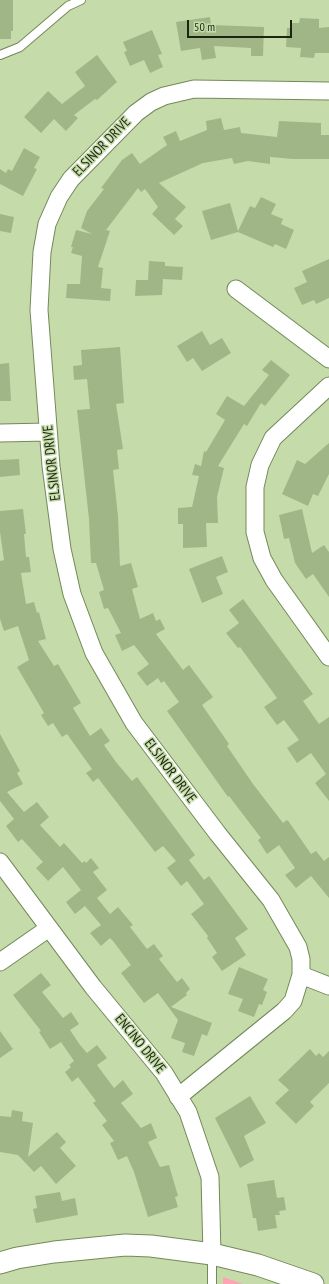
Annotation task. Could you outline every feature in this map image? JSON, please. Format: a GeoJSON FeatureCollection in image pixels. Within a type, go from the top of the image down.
{"type":"FeatureCollection","features":[{"type":"Feature","properties":{"kind":"street","name":"ELSINOR DRIVE"},"geometry":{"type":"LineString","coordinates":[[178,1097],[284,1011],[293,1001],[301,975],[301,959],[298,947],[271,900],[218,834],[134,723],[94,653],[72,594],[62,549],[48,432],[39,310],[42,252],[47,224],[59,197],[71,179],[136,112],[164,96],[194,89],[329,92]]}},
{"type":"Feature","properties":{"kind":"street"},"geometry":{"type":"LineString","coordinates":[[236,289],[329,359]]}},
{"type":"Feature","properties":{"kind":"street"},"geometry":{"type":"LineString","coordinates":[[329,386],[273,438],[260,465],[255,487],[255,532],[262,558],[274,580],[329,657]]}},
{"type":"Feature","properties":{"kind":"street"},"geometry":{"type":"LineString","coordinates":[[0,432],[48,432]]}},
{"type":"Feature","properties":{"kind":"street","name":"ENCINO DRIVE"},"geometry":{"type":"LineString","coordinates":[[0,862],[93,986],[164,1073],[188,1112],[210,1177],[212,1254]]}},
{"type":"Feature","properties":{"kind":"street"},"geometry":{"type":"LineString","coordinates":[[0,962],[49,928]]}},
{"type":"Feature","properties":{"kind":"street"},"geometry":{"type":"LineString","coordinates":[[301,975],[329,986]]}},
{"type":"Feature","properties":{"kind":"street"},"geometry":{"type":"LineString","coordinates":[[1,1260],[54,1252],[125,1245],[151,1246],[212,1254],[258,1265],[313,1284]]}},
{"type":"Feature","properties":{"kind":"lane"},"geometry":{"type":"LineString","coordinates":[[0,55],[20,47],[68,6],[81,0]]}},
{"type":"Feature","properties":{"kind":"lane"},"geometry":{"type":"LineString","coordinates":[[212,1254],[212,1281]]}},
{"type":"Feature","properties":{"kind":"shaded area"},"geometry":{"type":"Polygon","coordinates":[[[223,1277],[243,1284],[223,1284],[223,1277]]]}},
{"type":"Feature","properties":{"kind":"building"},"geometry":{"type":"Polygon","coordinates":[[[0,0],[13,0],[13,31],[11,31],[11,39],[0,39],[0,0]]]}},
{"type":"Feature","properties":{"kind":"building"},"geometry":{"type":"Polygon","coordinates":[[[210,17],[211,25],[264,27],[263,56],[251,56],[251,48],[214,46],[216,58],[202,60],[200,48],[181,51],[176,22],[210,17]]]}},
{"type":"Feature","properties":{"kind":"building"},"geometry":{"type":"Polygon","coordinates":[[[300,18],[319,19],[319,28],[329,27],[329,53],[315,53],[314,58],[300,57],[301,48],[286,47],[287,28],[291,28],[291,23],[299,23],[300,18]]]}},
{"type":"Feature","properties":{"kind":"building"},"geometry":{"type":"Polygon","coordinates":[[[152,30],[162,54],[158,55],[163,67],[150,73],[144,60],[130,66],[124,52],[127,51],[123,42],[152,30]]]}},
{"type":"Feature","properties":{"kind":"building"},"geometry":{"type":"Polygon","coordinates":[[[97,55],[117,82],[97,100],[95,99],[74,115],[78,118],[66,131],[54,119],[41,133],[24,117],[48,91],[62,104],[85,86],[75,72],[97,55]]]}},
{"type":"Feature","properties":{"kind":"building"},"geometry":{"type":"Polygon","coordinates":[[[221,118],[224,130],[240,127],[241,133],[277,137],[279,121],[321,123],[321,135],[329,135],[329,159],[293,159],[270,157],[270,164],[248,161],[234,164],[232,158],[203,163],[159,183],[186,207],[175,219],[183,226],[174,235],[152,214],[158,207],[145,189],[141,192],[138,188],[106,230],[110,231],[98,267],[103,268],[101,288],[111,289],[110,301],[66,298],[67,284],[80,284],[82,256],[71,253],[73,247],[71,247],[76,230],[92,234],[81,228],[87,211],[104,189],[101,188],[122,160],[132,153],[140,164],[167,145],[163,137],[176,131],[180,141],[207,130],[206,121],[221,118]]]}},
{"type":"Feature","properties":{"kind":"building"},"geometry":{"type":"Polygon","coordinates":[[[24,148],[40,157],[34,168],[37,169],[23,196],[0,184],[0,169],[6,173],[8,169],[12,171],[24,148]]]}},
{"type":"Feature","properties":{"kind":"building"},"geometry":{"type":"Polygon","coordinates":[[[261,197],[276,204],[271,214],[283,219],[281,224],[294,230],[286,249],[275,244],[273,247],[238,232],[211,240],[202,211],[230,203],[238,231],[250,206],[255,208],[261,197]]]}},
{"type":"Feature","properties":{"kind":"building"},"geometry":{"type":"Polygon","coordinates":[[[0,214],[14,217],[11,233],[0,231],[0,214]]]}},
{"type":"Feature","properties":{"kind":"building"},"geometry":{"type":"Polygon","coordinates":[[[329,259],[329,298],[316,304],[314,300],[302,305],[294,288],[307,282],[302,271],[329,259]]]}},
{"type":"Feature","properties":{"kind":"building"},"geometry":{"type":"Polygon","coordinates":[[[149,261],[165,262],[165,266],[183,267],[182,280],[163,279],[162,295],[135,296],[136,280],[148,280],[149,261]]]}},
{"type":"Feature","properties":{"kind":"building"},"geometry":{"type":"Polygon","coordinates":[[[202,331],[210,345],[222,338],[231,353],[202,371],[193,358],[187,362],[177,346],[202,331]]]}},
{"type":"Feature","properties":{"kind":"building"},"geometry":{"type":"Polygon","coordinates":[[[120,347],[124,403],[116,404],[123,449],[117,450],[119,469],[113,470],[118,516],[120,566],[131,563],[138,587],[132,589],[140,619],[153,613],[156,621],[160,619],[165,629],[156,634],[183,670],[189,665],[213,697],[202,705],[229,744],[227,746],[253,784],[283,823],[287,820],[289,822],[311,854],[316,851],[324,861],[329,857],[329,898],[311,876],[296,888],[285,875],[295,868],[279,845],[267,854],[258,840],[261,838],[229,796],[228,797],[167,711],[179,702],[164,681],[161,683],[158,678],[147,686],[137,673],[149,664],[134,645],[122,651],[115,635],[121,633],[108,608],[104,609],[99,592],[104,590],[96,563],[91,563],[89,519],[77,410],[90,409],[87,379],[74,380],[73,366],[82,365],[81,350],[120,347]]]}},
{"type":"Feature","properties":{"kind":"building"},"geometry":{"type":"Polygon","coordinates":[[[271,360],[290,375],[265,406],[261,403],[247,426],[244,424],[218,466],[224,468],[217,497],[218,523],[206,523],[207,547],[183,548],[183,524],[178,524],[178,508],[192,507],[199,476],[192,475],[195,464],[201,466],[204,451],[206,452],[225,420],[216,414],[227,396],[244,406],[269,375],[262,370],[271,360]]]}},
{"type":"Feature","properties":{"kind":"building"},"geometry":{"type":"Polygon","coordinates":[[[9,363],[11,401],[0,401],[0,364],[9,363]]]}},
{"type":"Feature","properties":{"kind":"building"},"geometry":{"type":"Polygon","coordinates":[[[329,443],[329,474],[318,496],[313,494],[308,506],[282,494],[297,460],[305,464],[329,443]]]}},
{"type":"Feature","properties":{"kind":"building"},"geometry":{"type":"Polygon","coordinates":[[[19,459],[20,475],[0,477],[0,460],[19,459]]]}},
{"type":"Feature","properties":{"kind":"building"},"geometry":{"type":"Polygon","coordinates":[[[23,509],[26,534],[24,534],[26,557],[29,557],[31,572],[21,573],[26,604],[34,602],[37,613],[39,612],[46,639],[38,641],[54,666],[58,664],[81,703],[73,708],[90,736],[101,728],[110,741],[104,745],[116,762],[132,781],[137,777],[195,855],[189,860],[204,880],[209,876],[248,929],[235,938],[246,955],[222,971],[212,957],[217,953],[207,938],[208,936],[191,914],[204,904],[187,881],[181,886],[167,868],[176,861],[163,846],[155,852],[98,778],[93,782],[86,773],[92,769],[67,734],[62,737],[53,723],[48,726],[41,715],[44,713],[17,667],[29,660],[18,626],[4,631],[0,619],[0,561],[4,560],[0,532],[0,511],[23,509]]]}},
{"type":"Feature","properties":{"kind":"building"},"geometry":{"type":"Polygon","coordinates":[[[302,509],[312,553],[324,545],[329,552],[329,597],[313,574],[306,579],[295,563],[289,538],[284,539],[279,515],[302,509]]]}},
{"type":"Feature","properties":{"kind":"building"},"geometry":{"type":"Polygon","coordinates":[[[222,556],[228,572],[216,577],[223,594],[202,603],[189,569],[222,556]]]}},
{"type":"Feature","properties":{"kind":"building"},"geometry":{"type":"Polygon","coordinates":[[[243,599],[313,694],[303,701],[319,724],[329,717],[329,801],[315,783],[326,774],[311,753],[297,763],[287,748],[299,740],[284,720],[277,725],[264,707],[277,698],[240,647],[238,648],[226,633],[239,623],[229,610],[243,599]]]}},
{"type":"Feature","properties":{"kind":"building"},"geometry":{"type":"Polygon","coordinates":[[[0,734],[20,771],[17,773],[23,784],[7,792],[24,812],[37,802],[49,817],[40,825],[60,847],[64,843],[82,863],[85,861],[86,863],[91,858],[99,868],[93,872],[107,890],[97,898],[110,914],[118,907],[133,925],[130,927],[147,949],[154,944],[163,956],[159,959],[177,982],[182,978],[190,989],[186,993],[187,995],[171,1007],[212,1023],[207,1036],[202,1034],[194,1056],[182,1052],[185,1043],[171,1038],[178,1020],[158,993],[144,1003],[121,973],[131,965],[113,941],[110,938],[101,946],[90,933],[101,925],[85,906],[75,914],[66,902],[81,890],[63,867],[48,881],[36,868],[43,862],[22,839],[18,842],[6,826],[14,819],[0,801],[0,734]]]}},
{"type":"Feature","properties":{"kind":"building"},"geometry":{"type":"Polygon","coordinates":[[[239,967],[268,979],[263,990],[267,992],[262,1005],[259,1004],[254,1017],[238,1011],[243,999],[228,994],[239,967]]]}},
{"type":"Feature","properties":{"kind":"building"},"geometry":{"type":"Polygon","coordinates":[[[41,973],[51,985],[42,992],[63,1018],[71,1012],[79,1024],[70,1030],[80,1045],[87,1053],[97,1045],[107,1058],[97,1065],[114,1088],[123,1080],[133,1094],[121,1103],[141,1128],[151,1123],[157,1138],[148,1142],[160,1167],[169,1165],[178,1196],[175,1197],[178,1207],[148,1217],[134,1172],[127,1156],[118,1160],[110,1143],[114,1141],[102,1125],[107,1121],[93,1103],[96,1101],[78,1077],[72,1082],[65,1072],[71,1067],[69,1065],[74,1061],[61,1042],[50,1049],[39,1032],[41,1031],[13,995],[41,973]]]}},
{"type":"Feature","properties":{"kind":"building"},"geometry":{"type":"Polygon","coordinates":[[[0,1031],[13,1049],[0,1058],[0,1031]]]}},
{"type":"Feature","properties":{"kind":"building"},"geometry":{"type":"Polygon","coordinates":[[[310,1049],[316,1056],[319,1053],[323,1057],[329,1051],[329,1083],[310,1102],[314,1106],[296,1124],[275,1103],[289,1090],[278,1080],[310,1049]]]}},
{"type":"Feature","properties":{"kind":"building"},"geometry":{"type":"Polygon","coordinates":[[[250,1096],[266,1123],[244,1136],[254,1160],[240,1168],[215,1118],[250,1096]]]}},
{"type":"Feature","properties":{"kind":"building"},"geometry":{"type":"Polygon","coordinates":[[[12,1110],[23,1112],[22,1121],[33,1123],[28,1157],[57,1132],[66,1142],[60,1148],[76,1166],[56,1184],[41,1166],[34,1172],[18,1155],[0,1152],[0,1116],[11,1117],[12,1110]]]}},
{"type":"Feature","properties":{"kind":"building"},"geometry":{"type":"Polygon","coordinates":[[[274,1180],[277,1198],[284,1197],[286,1210],[279,1211],[280,1215],[275,1215],[277,1228],[258,1231],[256,1218],[253,1218],[247,1184],[274,1180]]]}},
{"type":"Feature","properties":{"kind":"building"},"geometry":{"type":"Polygon","coordinates":[[[60,1192],[62,1201],[75,1198],[78,1215],[36,1223],[33,1209],[37,1208],[35,1196],[60,1192]]]}}]}
